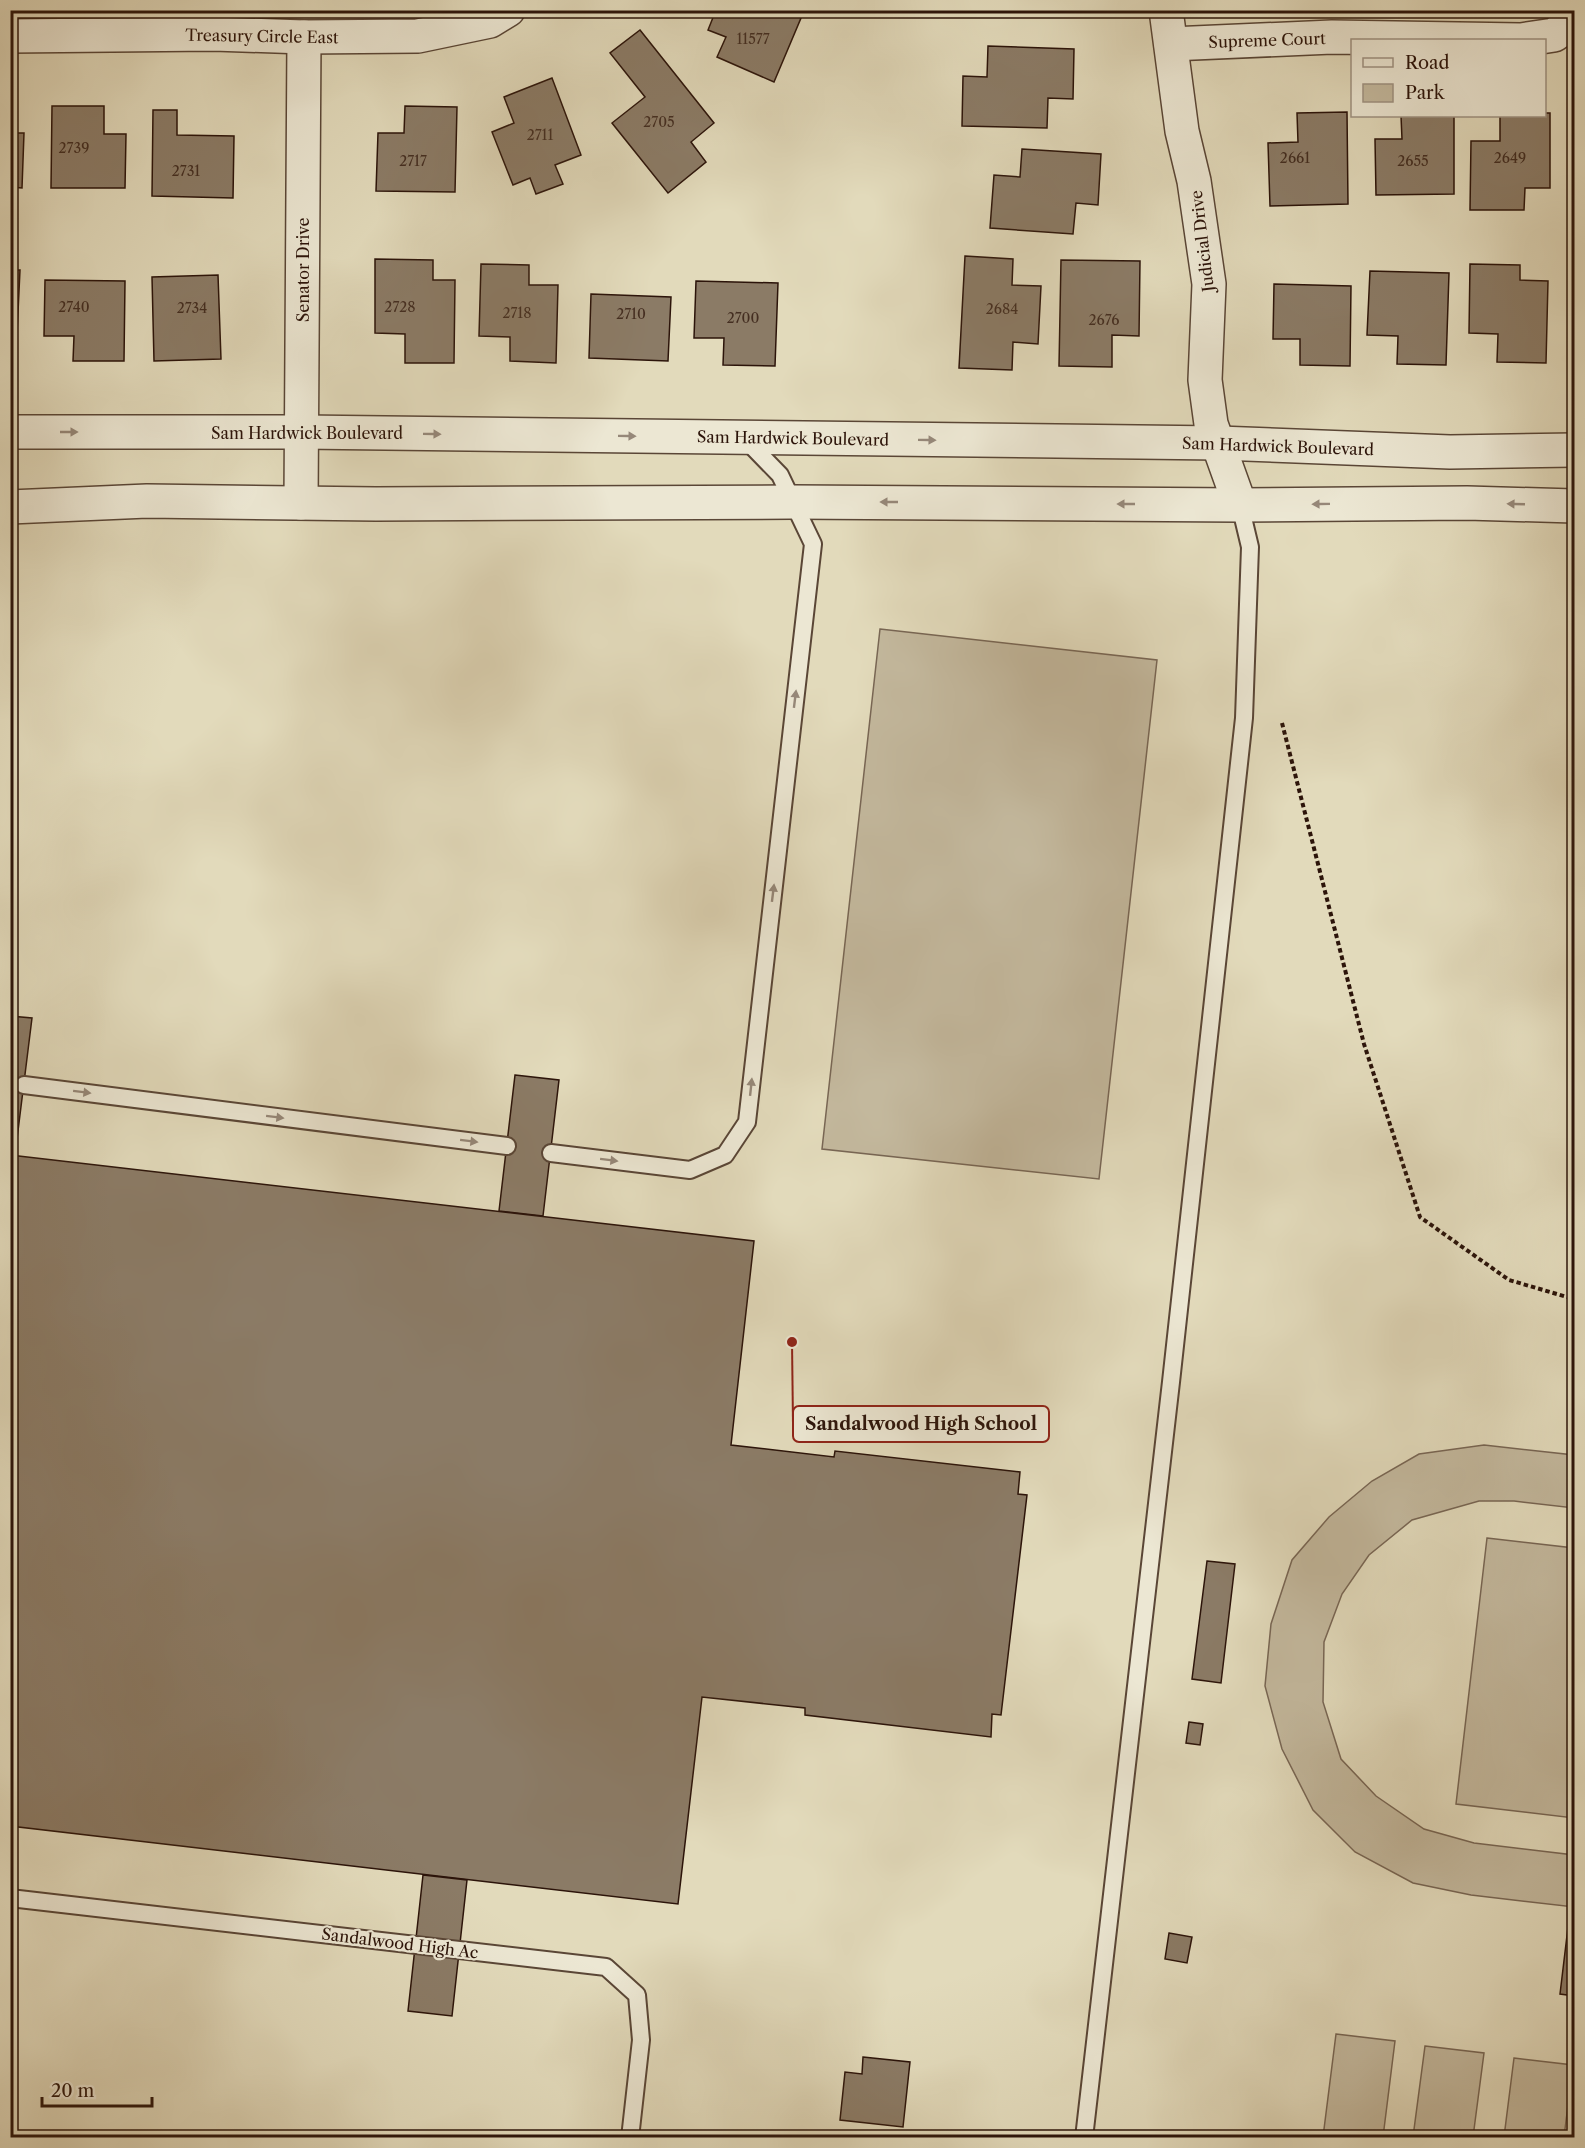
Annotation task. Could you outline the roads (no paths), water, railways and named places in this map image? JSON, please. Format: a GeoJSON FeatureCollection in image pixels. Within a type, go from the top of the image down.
{"type":"FeatureCollection","features":[{"type":"Feature","properties":{"kind":"street","name":"Treasury Circle East"},"geometry":{"type":"LineString","coordinates":[[10,36],[214,34],[304,37],[418,36],[490,21],[508,10]]}},
{"type":"Feature","properties":{"kind":"street","name":"Judicial Drive"},"geometry":{"type":"LineString","coordinates":[[1166,10],[1182,131],[1194,181],[1209,284],[1205,380],[1211,424],[1240,505]]}},
{"type":"Feature","properties":{"kind":"street","name":"Supreme Court"},"geometry":{"type":"LineString","coordinates":[[1528,39],[1554,35],[1575,21]]}},
{"type":"Feature","properties":{"kind":"street","name":"Senator Drive"},"geometry":{"type":"LineString","coordinates":[[301,503],[304,37]]}},
{"type":"Feature","properties":{"kind":"street","name":"Supreme Court"},"geometry":{"type":"LineString","coordinates":[[1171,44],[1332,37],[1458,39]]}},
{"type":"Feature","properties":{"kind":"street","name":"Sam Hardwick Boulevard"},"geometry":{"type":"LineString","coordinates":[[10,432],[302,432],[1219,444],[1450,452],[1575,450]]}},
{"type":"Feature","properties":{"kind":"street"},"geometry":{"type":"LineString","coordinates":[[10,507],[147,501],[388,504],[1467,503],[1575,506]]}},
{"type":"Feature","properties":{"kind":"lane"},"geometry":{"type":"LineString","coordinates":[[551,1153],[690,1170],[725,1155],[747,1122],[813,544],[780,475],[744,438]]}},
{"type":"Feature","properties":{"kind":"lane"},"geometry":{"type":"LineString","coordinates":[[1084,2138],[1171,1382],[1244,718],[1250,546],[1240,505]]}},
{"type":"Feature","properties":{"kind":"lane"},"geometry":{"type":"LineString","coordinates":[[24,1085],[507,1146]]}},
{"type":"Feature","properties":{"kind":"lane","name":"Sandalwood High Ac"},"geometry":{"type":"LineString","coordinates":[[10,1898],[606,1967],[637,1995],[641,2040],[630,2138]]}},
{"type":"Feature","properties":{"kind":"place","name":"Sandalwood High School"},"geometry":{"type":"Point","coordinates":[792,1342]}}]}
